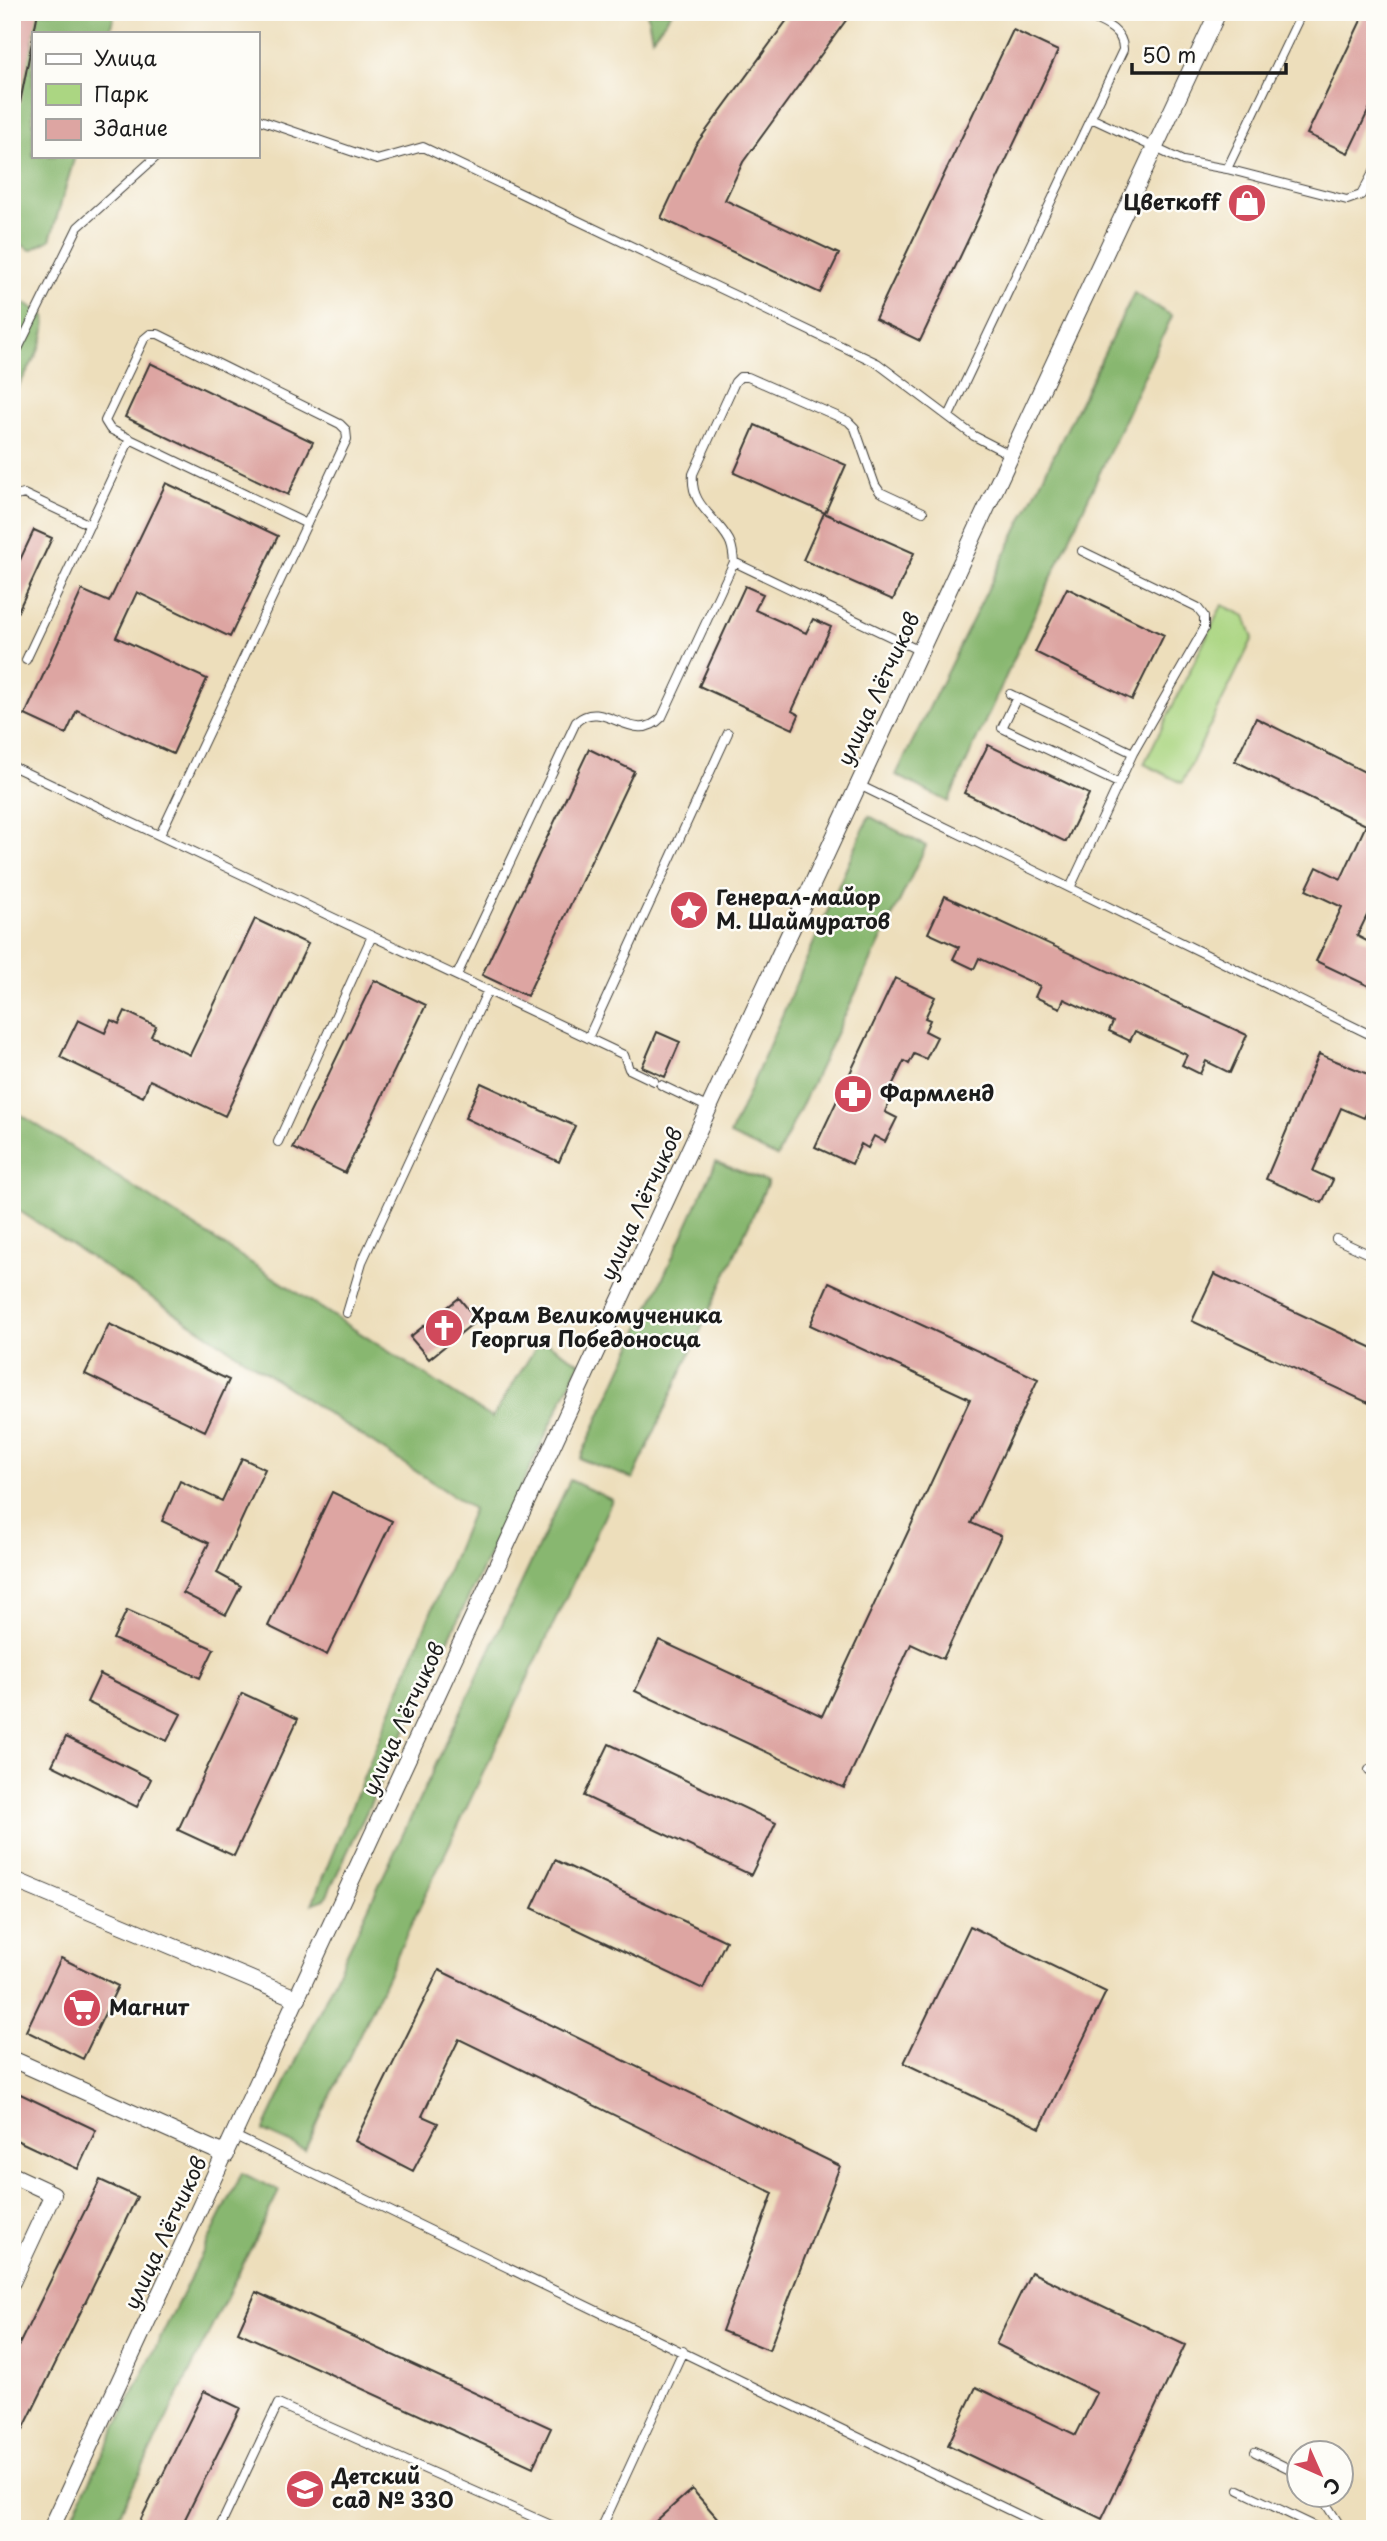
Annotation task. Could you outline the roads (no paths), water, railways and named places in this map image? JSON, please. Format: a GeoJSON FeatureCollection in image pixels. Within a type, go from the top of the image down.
{"type":"FeatureCollection","features":[{"type":"Feature","properties":{"kind":"street","name":"улица Лётчиков"},"geometry":{"type":"LineString","coordinates":[[51,2529],[1218,12]]}},
{"type":"Feature","properties":{"kind":"street"},"geometry":{"type":"LineString","coordinates":[[12,1879],[298,1999]]}},
{"type":"Feature","properties":{"kind":"street"},"geometry":{"type":"LineString","coordinates":[[12,2059],[226,2155]]}},
{"type":"Feature","properties":{"kind":"street"},"geometry":{"type":"LineString","coordinates":[[12,2175],[54,2193],[12,2282]]}},
{"type":"Feature","properties":{"kind":"lane"},"geometry":{"type":"LineString","coordinates":[[949,416],[1123,50],[1124,42],[1117,31],[1079,12]]}},
{"type":"Feature","properties":{"kind":"lane"},"geometry":{"type":"LineString","coordinates":[[1227,169],[1302,12]]}},
{"type":"Feature","properties":{"kind":"lane"},"geometry":{"type":"LineString","coordinates":[[1091,118],[1183,161],[1352,200],[1361,195],[1375,169]]}},
{"type":"Feature","properties":{"kind":"lane"},"geometry":{"type":"LineString","coordinates":[[259,120],[377,160],[423,147],[877,363],[979,439],[1011,455]]}},
{"type":"Feature","properties":{"kind":"lane"},"geometry":{"type":"LineString","coordinates":[[12,361],[78,227],[155,158]]}},
{"type":"Feature","properties":{"kind":"lane"},"geometry":{"type":"LineString","coordinates":[[160,835],[307,524],[347,439],[346,430],[340,424],[158,334],[150,334],[144,339],[105,421],[110,429],[307,524]]}},
{"type":"Feature","properties":{"kind":"lane"},"geometry":{"type":"LineString","coordinates":[[457,975],[576,722],[584,715],[593,713],[642,729],[654,726],[662,717],[734,562],[729,538],[695,497],[692,485],[693,474],[735,382],[740,377],[748,377],[848,421],[855,428],[875,485],[880,492],[923,512]]}},
{"type":"Feature","properties":{"kind":"lane"},"geometry":{"type":"LineString","coordinates":[[26,660],[130,439]]}},
{"type":"Feature","properties":{"kind":"lane"},"geometry":{"type":"LineString","coordinates":[[12,497],[24,494],[90,525]]}},
{"type":"Feature","properties":{"kind":"lane"},"geometry":{"type":"LineString","coordinates":[[1070,888],[1132,753],[1204,629],[1204,616],[1197,607],[1082,551]]}},
{"type":"Feature","properties":{"kind":"lane"},"geometry":{"type":"LineString","coordinates":[[734,562],[920,651]]}},
{"type":"Feature","properties":{"kind":"lane"},"geometry":{"type":"LineString","coordinates":[[1118,783],[1002,728],[1014,695],[1132,753]]}},
{"type":"Feature","properties":{"kind":"lane"},"geometry":{"type":"LineString","coordinates":[[588,1038],[728,733]]}},
{"type":"Feature","properties":{"kind":"lane"},"geometry":{"type":"LineString","coordinates":[[12,766],[624,1055],[629,1069],[709,1108]]}},
{"type":"Feature","properties":{"kind":"lane"},"geometry":{"type":"LineString","coordinates":[[859,785],[1375,1037]]}},
{"type":"Feature","properties":{"kind":"lane"},"geometry":{"type":"LineString","coordinates":[[278,1142],[372,936]]}},
{"type":"Feature","properties":{"kind":"lane"},"geometry":{"type":"LineString","coordinates":[[347,1313],[362,1262],[488,990]]}},
{"type":"Feature","properties":{"kind":"lane"},"geometry":{"type":"LineString","coordinates":[[1336,1239],[1375,1257]]}},
{"type":"Feature","properties":{"kind":"lane"},"geometry":{"type":"LineString","coordinates":[[235,2136],[1048,2529]]}},
{"type":"Feature","properties":{"kind":"lane"},"geometry":{"type":"LineString","coordinates":[[603,2528],[683,2351]]}},
{"type":"Feature","properties":{"kind":"lane"},"geometry":{"type":"LineString","coordinates":[[219,2529],[278,2404],[560,2529]]}},
{"type":"Feature","properties":{"kind":"lane"},"geometry":{"type":"LineString","coordinates":[[1255,2452],[1286,2467]]}},
{"type":"Feature","properties":{"kind":"lane"},"geometry":{"type":"LineString","coordinates":[[1239,2490],[1321,2529]]}},
{"type":"Feature","properties":{"kind":"lane"},"geometry":{"type":"LineString","coordinates":[[1330,2510],[1342,2529]]}},
{"type":"Feature","properties":{"kind":"place","name":"Цветкoff"},"geometry":{"type":"Point","coordinates":[1247,203]}},
{"type":"Feature","properties":{"kind":"place","name":"Генерал-майор М. Шаймуратов"},"geometry":{"type":"Point","coordinates":[689,910]}},
{"type":"Feature","properties":{"kind":"place","name":"Фармленд"},"geometry":{"type":"Point","coordinates":[853,1094]}},
{"type":"Feature","properties":{"kind":"place","name":"Храм Великомученика Георгия Победоносца"},"geometry":{"type":"Point","coordinates":[444,1328]}},
{"type":"Feature","properties":{"kind":"place","name":"Магнит"},"geometry":{"type":"Point","coordinates":[82,2008]}},
{"type":"Feature","properties":{"kind":"place","name":"Детский сад № 330"},"geometry":{"type":"Point","coordinates":[305,2489]}}]}
